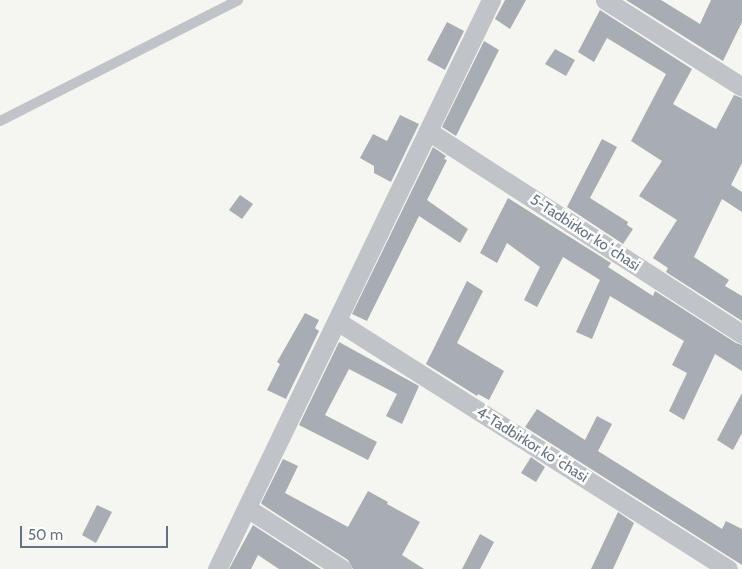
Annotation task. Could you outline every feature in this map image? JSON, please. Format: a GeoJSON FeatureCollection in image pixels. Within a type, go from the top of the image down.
{"type":"FeatureCollection","features":[{"type":"Feature","properties":{"kind":"street"},"geometry":{"type":"LineString","coordinates":[[217,569],[491,0]]}},
{"type":"Feature","properties":{"kind":"street"},"geometry":{"type":"LineString","coordinates":[[606,0],[742,87]]}},
{"type":"Feature","properties":{"kind":"street","name":"5-Tadbirkor koʻchasi"},"geometry":{"type":"LineString","coordinates":[[428,131],[742,334]]}},
{"type":"Feature","properties":{"kind":"street","name":"4-Tadbirkor koʻchasi"},"geometry":{"type":"LineString","coordinates":[[337,321],[728,569]]}},
{"type":"Feature","properties":{"kind":"street"},"geometry":{"type":"LineString","coordinates":[[247,508],[342,569]]}},
{"type":"Feature","properties":{"kind":"lane"},"geometry":{"type":"LineString","coordinates":[[0,121],[238,0]]}},
{"type":"Feature","properties":{"kind":"building"},"geometry":{"type":"Polygon","coordinates":[[[505,0],[526,0],[510,29],[495,19],[505,0]]]}},
{"type":"Feature","properties":{"kind":"building"},"geometry":{"type":"Polygon","coordinates":[[[626,0],[661,0],[700,24],[711,0],[742,0],[742,22],[723,61],[626,0]]]}},
{"type":"Feature","properties":{"kind":"building"},"geometry":{"type":"Polygon","coordinates":[[[600,10],[692,69],[673,104],[716,129],[734,95],[742,98],[742,163],[731,185],[742,192],[742,212],[722,199],[694,257],[729,280],[725,286],[742,296],[742,321],[666,272],[668,268],[653,258],[677,220],[639,196],[662,161],[631,141],[666,74],[607,38],[594,62],[578,52],[600,10]]]}},
{"type":"Feature","properties":{"kind":"building"},"geometry":{"type":"Polygon","coordinates":[[[447,22],[464,31],[445,70],[427,60],[447,22]]]}},
{"type":"Feature","properties":{"kind":"building"},"geometry":{"type":"Polygon","coordinates":[[[484,41],[499,50],[456,136],[442,127],[484,41]]]}},
{"type":"Feature","properties":{"kind":"building"},"geometry":{"type":"Polygon","coordinates":[[[555,49],[575,60],[566,76],[545,64],[555,49]]]}},
{"type":"Feature","properties":{"kind":"building"},"geometry":{"type":"Polygon","coordinates":[[[400,115],[419,124],[391,182],[374,173],[374,166],[360,158],[373,134],[387,141],[400,115]]]}},
{"type":"Feature","properties":{"kind":"building"},"geometry":{"type":"Polygon","coordinates":[[[602,139],[617,147],[590,198],[628,222],[627,225],[633,229],[623,244],[567,207],[602,139]]]}},
{"type":"Feature","properties":{"kind":"building"},"geometry":{"type":"Polygon","coordinates":[[[433,147],[446,156],[444,159],[447,160],[427,200],[468,229],[460,243],[419,216],[367,321],[352,314],[433,147]]]}},
{"type":"Feature","properties":{"kind":"building"},"geometry":{"type":"Polygon","coordinates":[[[240,195],[253,204],[242,219],[229,210],[240,195]]]}},
{"type":"Feature","properties":{"kind":"building"},"geometry":{"type":"Polygon","coordinates":[[[508,198],[611,263],[608,267],[653,296],[655,291],[742,345],[742,371],[715,354],[684,420],[669,411],[687,373],[672,365],[684,341],[610,296],[592,339],[576,332],[600,280],[563,257],[537,307],[524,300],[540,267],[507,243],[497,263],[480,253],[508,198]]]}},
{"type":"Feature","properties":{"kind":"building"},"geometry":{"type":"Polygon","coordinates":[[[467,281],[483,291],[457,343],[504,371],[489,400],[478,394],[477,396],[426,364],[467,281]]]}},
{"type":"Feature","properties":{"kind":"building"},"geometry":{"type":"Polygon","coordinates":[[[305,313],[319,320],[315,328],[319,331],[286,399],[267,390],[280,364],[277,362],[305,313]]]}},
{"type":"Feature","properties":{"kind":"building"},"geometry":{"type":"Polygon","coordinates":[[[339,342],[419,386],[402,424],[386,416],[397,394],[349,369],[325,415],[377,442],[368,460],[299,425],[339,342]]]}},
{"type":"Feature","properties":{"kind":"building"},"geometry":{"type":"Polygon","coordinates":[[[742,393],[742,433],[733,450],[717,440],[742,393]]]}},
{"type":"Feature","properties":{"kind":"building"},"geometry":{"type":"Polygon","coordinates":[[[537,409],[585,440],[597,416],[612,424],[598,451],[722,529],[726,521],[742,529],[742,565],[525,427],[537,409]]]}},
{"type":"Feature","properties":{"kind":"building"},"geometry":{"type":"Polygon","coordinates":[[[531,457],[545,467],[536,482],[521,473],[531,457]]]}},
{"type":"Feature","properties":{"kind":"building"},"geometry":{"type":"Polygon","coordinates":[[[283,459],[298,466],[285,493],[348,527],[368,491],[420,522],[402,555],[424,569],[353,569],[348,560],[263,505],[261,503],[283,459]]]}},
{"type":"Feature","properties":{"kind":"building"},"geometry":{"type":"Polygon","coordinates":[[[97,505],[112,512],[96,543],[82,535],[97,505]]]}},
{"type":"Feature","properties":{"kind":"building"},"geometry":{"type":"Polygon","coordinates":[[[618,512],[634,523],[613,569],[591,569],[618,512]]]}},
{"type":"Feature","properties":{"kind":"building"},"geometry":{"type":"Polygon","coordinates":[[[253,525],[321,569],[279,569],[258,555],[251,569],[229,569],[253,525]]]}},
{"type":"Feature","properties":{"kind":"building"},"geometry":{"type":"Polygon","coordinates":[[[480,534],[494,542],[480,569],[462,569],[480,534]]]}}]}
